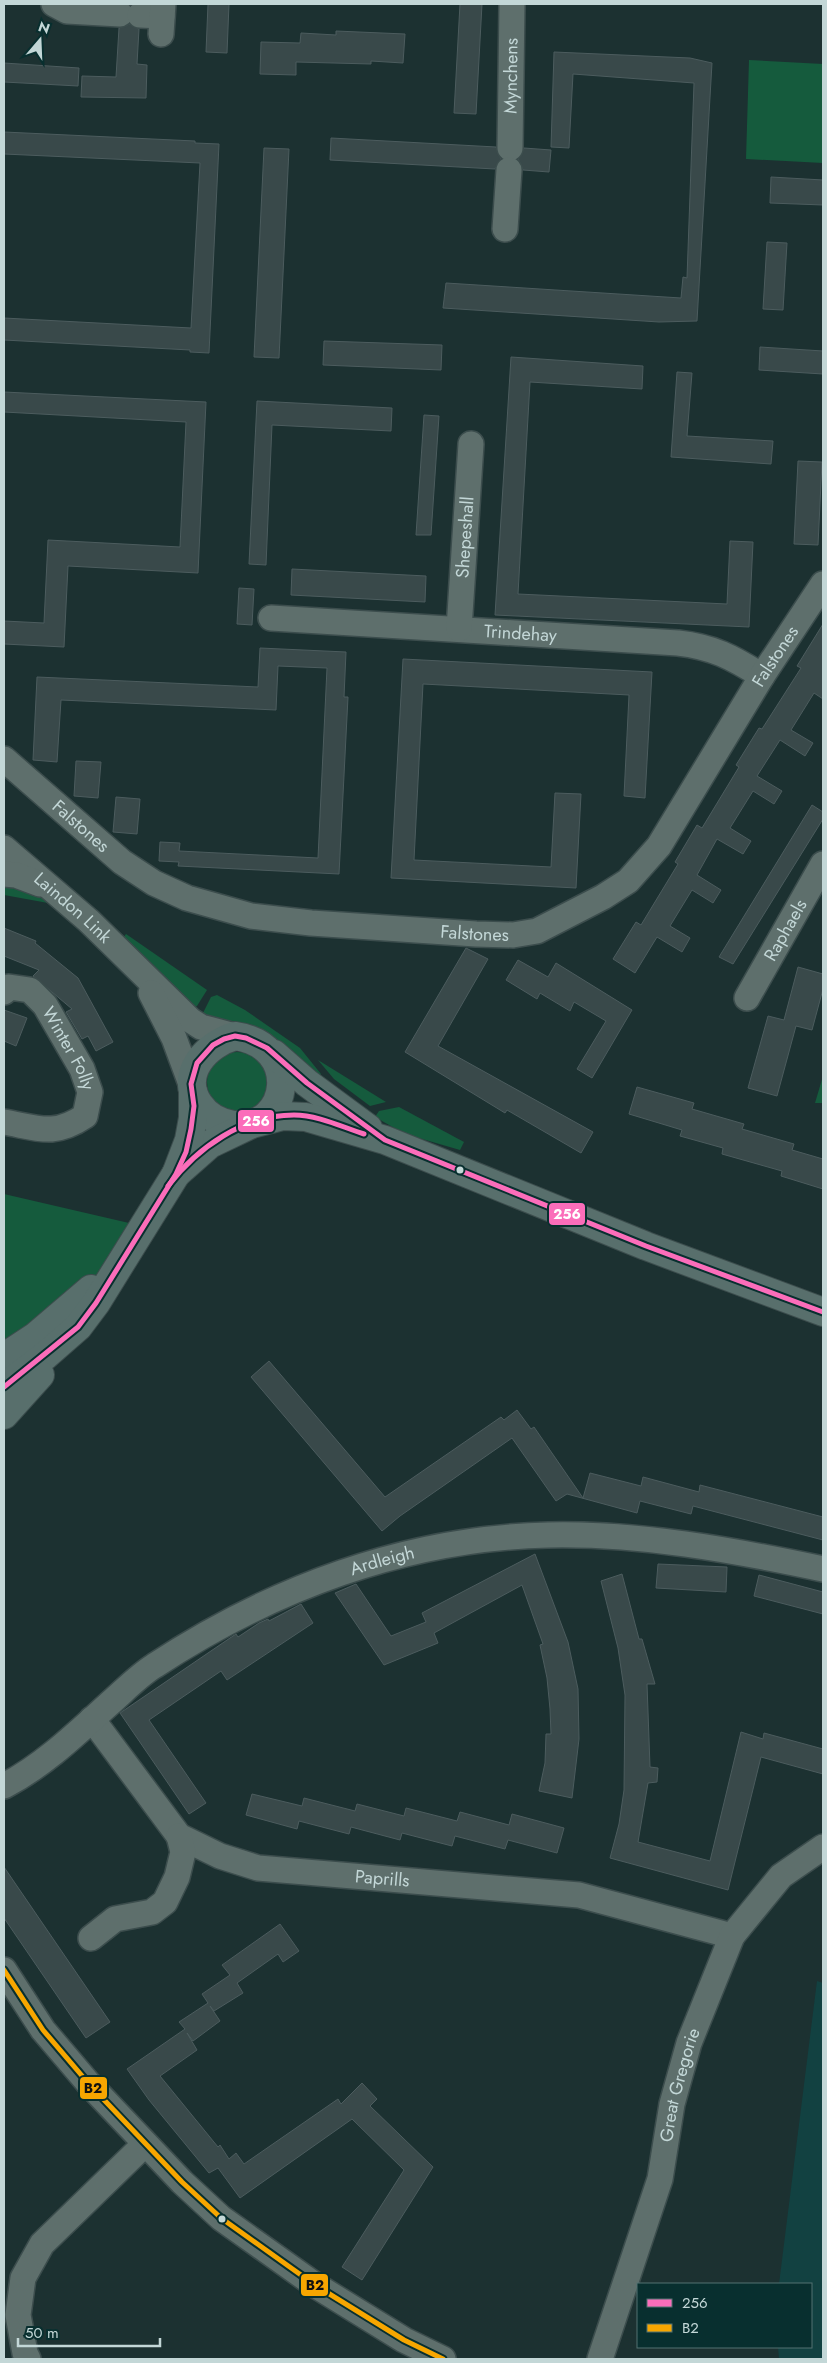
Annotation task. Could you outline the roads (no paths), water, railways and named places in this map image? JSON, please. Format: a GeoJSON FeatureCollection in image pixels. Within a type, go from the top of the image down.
{"type":"FeatureCollection","features":[{"type":"Feature","properties":{"kind":"main road"},"geometry":{"type":"LineString","coordinates":[[4,1415],[52,1361],[96,1303],[123,1256],[176,1174],[189,1140],[193,1118],[192,1088],[195,1068],[203,1054],[213,1045],[235,1036],[256,1041],[267,1048],[307,1083],[385,1140]]}},
{"type":"Feature","properties":{"kind":"main road"},"geometry":{"type":"LineString","coordinates":[[176,1174],[210,1144],[266,1116],[280,1094],[281,1071],[267,1048]]}},
{"type":"Feature","properties":{"kind":"main road"},"geometry":{"type":"LineString","coordinates":[[192,1088],[199,1104],[216,1119],[227,1124],[252,1124],[270,1118],[296,1115],[385,1140],[646,1246],[823,1312]]}},
{"type":"Feature","properties":{"kind":"main road"},"geometry":{"type":"LineString","coordinates":[[4,1357],[36,1336],[80,1300],[123,1256]]}},
{"type":"Feature","properties":{"kind":"main road"},"geometry":{"type":"LineString","coordinates":[[4,1387],[46,1355],[78,1327]]}},
{"type":"Feature","properties":{"kind":"street"},"geometry":{"type":"LineString","coordinates":[[54,4],[67,11],[149,17]]}},
{"type":"Feature","properties":{"kind":"street","name":"Mynchens"},"geometry":{"type":"LineString","coordinates":[[505,229],[510,158],[512,4]]}},
{"type":"Feature","properties":{"kind":"street","name":"Shepeshall"},"geometry":{"type":"LineString","coordinates":[[459,629],[471,444]]}},
{"type":"Feature","properties":{"kind":"street","name":"Falstones"},"geometry":{"type":"LineString","coordinates":[[4,759],[122,862],[154,882],[187,898],[225,910],[260,917],[476,934],[513,934],[537,931],[603,898],[628,882],[659,846],[762,676],[823,584]]}},
{"type":"Feature","properties":{"kind":"street","name":"Trindehay"},"geometry":{"type":"LineString","coordinates":[[271,618],[701,646],[722,652],[762,676]]}},
{"type":"Feature","properties":{"kind":"street","name":"Laindon Link"},"geometry":{"type":"LineString","coordinates":[[4,848],[90,921],[190,1020],[201,1027],[235,1036]]}},
{"type":"Feature","properties":{"kind":"street","name":"Raphaels"},"geometry":{"type":"LineString","coordinates":[[747,998],[823,864]]}},
{"type":"Feature","properties":{"kind":"street"},"geometry":{"type":"LineString","coordinates":[[4,874],[38,883],[57,894]]}},
{"type":"Feature","properties":{"kind":"street","name":"Laindon Link"},"geometry":{"type":"LineString","coordinates":[[140,972],[174,1038],[192,1088]]}},
{"type":"Feature","properties":{"kind":"street","name":"Winter Folly"},"geometry":{"type":"LineString","coordinates":[[4,992],[8,987],[30,990],[45,1005],[82,1069],[90,1092],[85,1116],[70,1126],[54,1130],[4,1122]]}},
{"type":"Feature","properties":{"kind":"street","name":"Ardleigh"},"geometry":{"type":"LineString","coordinates":[[4,1786],[50,1757],[152,1667],[209,1631],[284,1594],[324,1578],[394,1556],[463,1543],[557,1536],[614,1538],[703,1546],[823,1568]]}},
{"type":"Feature","properties":{"kind":"street","name":"Paprills"},"geometry":{"type":"LineString","coordinates":[[92,1719],[179,1836],[220,1856],[258,1868],[579,1895],[732,1936]]}},
{"type":"Feature","properties":{"kind":"street"},"geometry":{"type":"LineString","coordinates":[[91,1938],[115,1919],[152,1912],[165,1902],[177,1877],[183,1852],[179,1836]]}},
{"type":"Feature","properties":{"kind":"street","name":"Great Gregorie"},"geometry":{"type":"LineString","coordinates":[[600,2359],[660,2179],[672,2104],[689,2043],[732,1936],[781,1876],[823,1847]]}},
{"type":"Feature","properties":{"kind":"street"},"geometry":{"type":"LineString","coordinates":[[4,1970],[43,2030],[89,2084],[145,2144],[221,2218],[315,2285],[404,2340],[443,2359]]}},
{"type":"Feature","properties":{"kind":"street"},"geometry":{"type":"LineString","coordinates":[[28,2359],[25,2353],[18,2315],[23,2278],[42,2244],[145,2144]]}}]}
